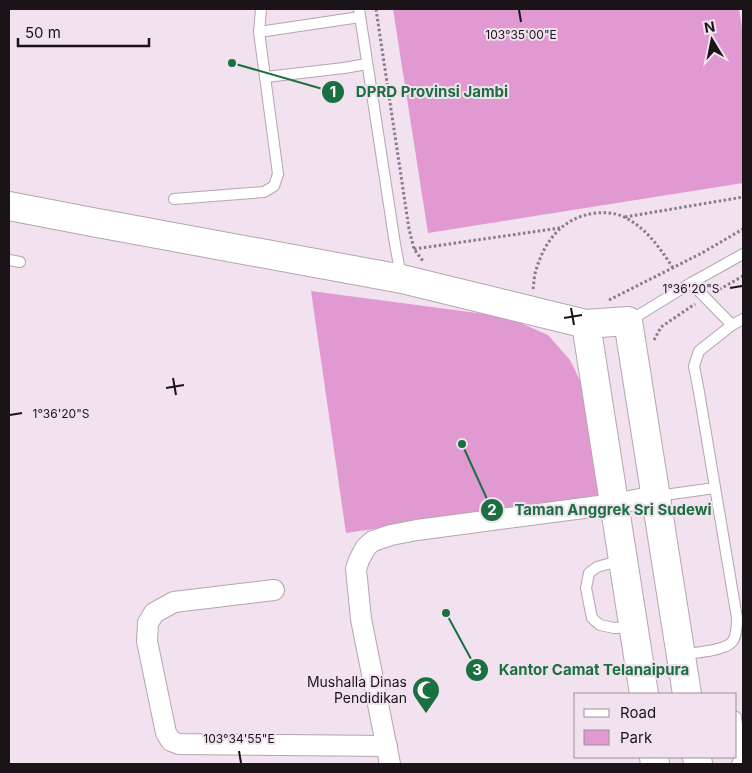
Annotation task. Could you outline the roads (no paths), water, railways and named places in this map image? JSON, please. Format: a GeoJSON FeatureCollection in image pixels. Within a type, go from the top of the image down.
{"type":"FeatureCollection","features":[{"type":"Feature","properties":{"kind":"main road"},"geometry":{"type":"LineString","coordinates":[[9,206],[402,280],[586,324],[628,321],[687,693]]}},
{"type":"Feature","properties":{"kind":"main road"},"geometry":{"type":"LineString","coordinates":[[586,324],[644,693]]}},
{"type":"Feature","properties":{"kind":"street"},"geometry":{"type":"LineString","coordinates":[[274,590],[174,602],[154,613],[148,623],[147,641],[166,733],[171,740],[179,744],[388,755],[361,619],[356,569],[366,547],[373,541],[391,535],[417,530],[614,504],[655,496]]}},
{"type":"Feature","properties":{"kind":"lane"},"geometry":{"type":"LineString","coordinates":[[174,199],[264,192],[274,186],[278,174],[259,32],[261,9]]}},
{"type":"Feature","properties":{"kind":"lane"},"geometry":{"type":"LineString","coordinates":[[259,32],[359,13],[402,280]]}},
{"type":"Feature","properties":{"kind":"lane"},"geometry":{"type":"LineString","coordinates":[[266,77],[366,64]]}},
{"type":"Feature","properties":{"kind":"lane"},"geometry":{"type":"LineString","coordinates":[[628,321],[743,254]]}},
{"type":"Feature","properties":{"kind":"lane"},"geometry":{"type":"LineString","coordinates":[[9,260],[20,262]]}},
{"type":"Feature","properties":{"kind":"lane"},"geometry":{"type":"LineString","coordinates":[[691,283],[732,325]]}},
{"type":"Feature","properties":{"kind":"lane"},"geometry":{"type":"LineString","coordinates":[[680,655],[720,648],[732,642],[735,636],[737,618],[694,366],[699,351],[732,325],[743,319]]}},
{"type":"Feature","properties":{"kind":"lane"},"geometry":{"type":"LineString","coordinates":[[655,496],[715,488]]}},
{"type":"Feature","properties":{"kind":"lane"},"geometry":{"type":"LineString","coordinates":[[623,560],[597,567],[589,573],[586,588],[592,618],[600,625],[614,628],[634,627]]}},
{"type":"Feature","properties":{"kind":"lane"},"geometry":{"type":"LineString","coordinates":[[737,726],[740,755],[737,764]]}},
{"type":"Feature","properties":{"kind":"place","name":"DPRD Provinsi Jambi"},"geometry":{"type":"Point","coordinates":[232,63]}},
{"type":"Feature","properties":{"kind":"place","name":"Taman Anggrek Sri Sudewi"},"geometry":{"type":"Point","coordinates":[462,444]}},
{"type":"Feature","properties":{"kind":"place","name":"Kantor Camat Telanaipura"},"geometry":{"type":"Point","coordinates":[446,613]}},
{"type":"Feature","properties":{"kind":"place","name":"Mushalla Dinas Pendidikan"},"geometry":{"type":"Point","coordinates":[426,714]}}]}
